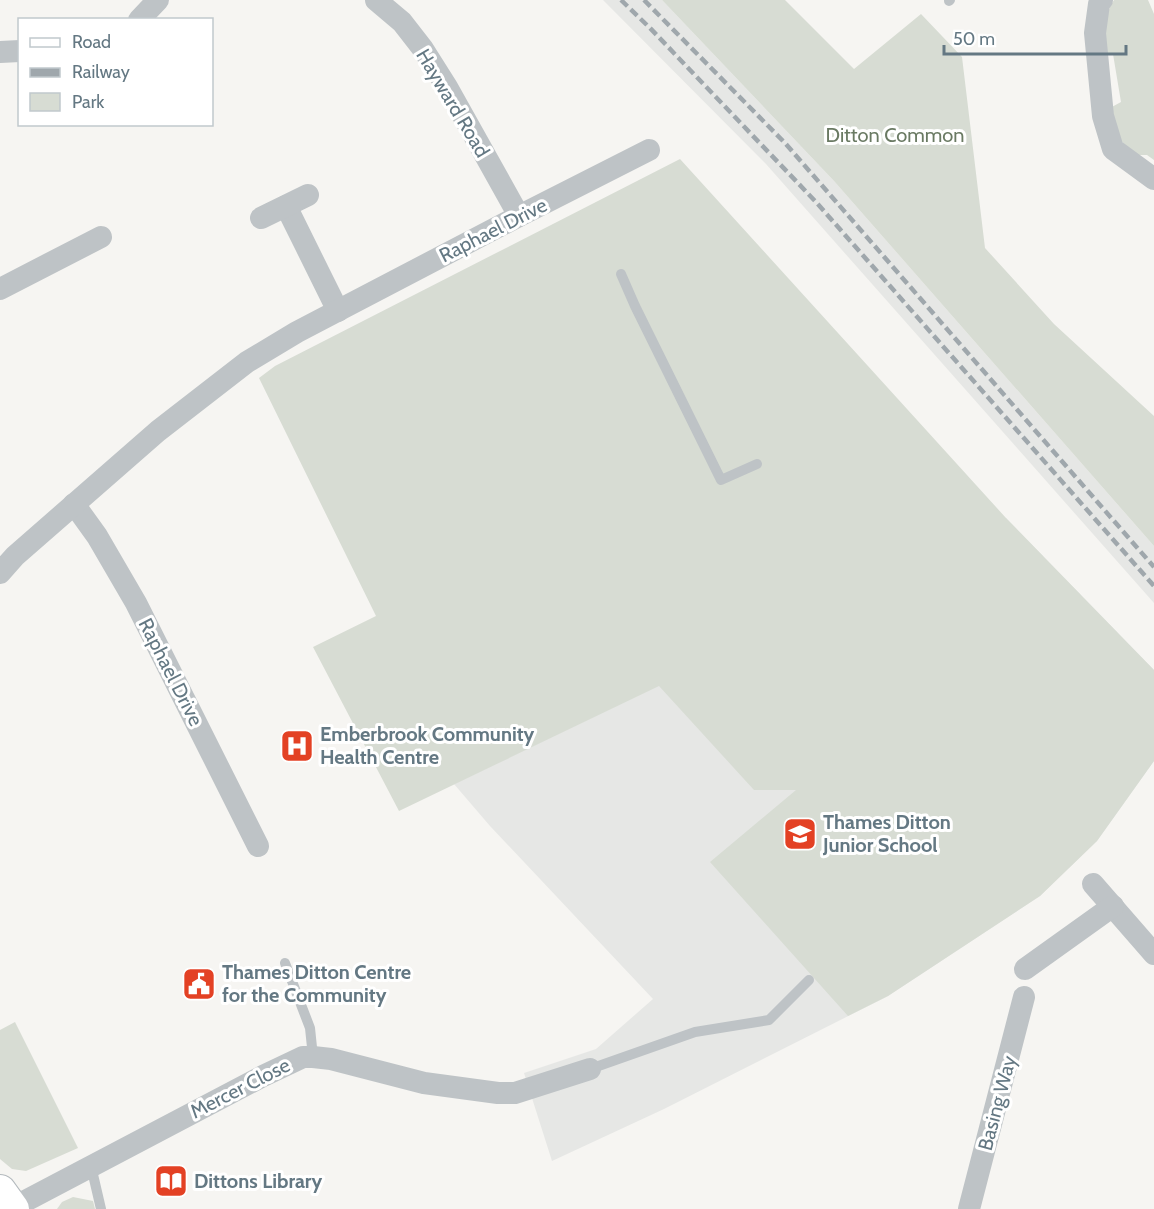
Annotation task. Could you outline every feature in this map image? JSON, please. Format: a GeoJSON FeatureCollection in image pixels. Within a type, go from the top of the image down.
{"type":"FeatureCollection","features":[{"type":"Feature","properties":{"kind":"main road"},"geometry":{"type":"LineString","coordinates":[[0,1191],[13,1209]]}},
{"type":"Feature","properties":{"kind":"street"},"geometry":{"type":"LineString","coordinates":[[141,18],[158,0]]}},
{"type":"Feature","properties":{"kind":"street","name":"Hayward Road"},"geometry":{"type":"LineString","coordinates":[[376,0],[402,22],[423,49],[447,87],[519,216]]}},
{"type":"Feature","properties":{"kind":"street"},"geometry":{"type":"LineString","coordinates":[[1102,0],[1099,4],[1095,33],[1103,116],[1113,149],[1154,179]]}},
{"type":"Feature","properties":{"kind":"street"},"geometry":{"type":"LineString","coordinates":[[0,52],[18,51]]}},
{"type":"Feature","properties":{"kind":"street","name":"Raphael Drive"},"geometry":{"type":"LineString","coordinates":[[0,573],[15,556],[158,431],[247,362],[297,332],[649,150]]}},
{"type":"Feature","properties":{"kind":"street"},"geometry":{"type":"LineString","coordinates":[[261,218],[308,195]]}},
{"type":"Feature","properties":{"kind":"street"},"geometry":{"type":"LineString","coordinates":[[286,206],[338,311]]}},
{"type":"Feature","properties":{"kind":"street"},"geometry":{"type":"LineString","coordinates":[[0,289],[101,237]]}},
{"type":"Feature","properties":{"kind":"street","name":"Raphael Drive"},"geometry":{"type":"LineString","coordinates":[[74,504],[97,536],[136,603],[258,846]]}},
{"type":"Feature","properties":{"kind":"street"},"geometry":{"type":"LineString","coordinates":[[1093,884],[1154,954]]}},
{"type":"Feature","properties":{"kind":"street"},"geometry":{"type":"LineString","coordinates":[[1025,969],[1113,906]]}},
{"type":"Feature","properties":{"kind":"street","name":"Basing Way"},"geometry":{"type":"LineString","coordinates":[[969,1209],[1024,998]]}},
{"type":"Feature","properties":{"kind":"street","name":"Mercer Close"},"geometry":{"type":"LineString","coordinates":[[13,1209],[91,1166],[303,1057],[331,1059],[424,1083],[498,1093],[515,1093],[590,1069]]}},
{"type":"Feature","properties":{"kind":"lane"},"geometry":{"type":"LineString","coordinates":[[621,274],[721,480],[757,464]]}},
{"type":"Feature","properties":{"kind":"lane"},"geometry":{"type":"LineString","coordinates":[[285,963],[310,1028],[313,1057]]}},
{"type":"Feature","properties":{"kind":"lane"},"geometry":{"type":"LineString","coordinates":[[590,1069],[695,1032],[769,1020],[809,980]]}},
{"type":"Feature","properties":{"kind":"lane"},"geometry":{"type":"LineString","coordinates":[[91,1166],[101,1209]]}},
{"type":"Feature","properties":{"kind":"shaded area"},"geometry":{"type":"Polygon","coordinates":[[[603,0],[662,0],[834,181],[1154,546],[1154,603],[766,164],[603,0]]]}},
{"type":"Feature","properties":{"kind":"shaded area","name":"Thames Ditton Junior School"},"geometry":{"type":"Polygon","coordinates":[[[1006,518],[1154,670],[1154,761],[1097,841],[1040,896],[888,996],[664,1109],[552,1161],[524,1073],[596,1049],[653,999],[490,826],[454,784],[1006,518]]]}},
{"type":"Feature","properties":{"kind":"green space","name":"Ditton Common"},"geometry":{"type":"Polygon","coordinates":[[[662,0],[785,0],[854,69],[921,14],[962,57],[985,248],[1054,324],[1154,416],[1154,546],[834,181],[662,0]]]}},
{"type":"Feature","properties":{"kind":"green space"},"geometry":{"type":"Polygon","coordinates":[[[1114,0],[1148,0],[1154,14],[1154,160],[1147,155],[1134,155],[1117,136],[1110,108],[1121,102],[1113,54],[1106,55],[1105,41],[1107,19],[1114,0]]]}},
{"type":"Feature","properties":{"kind":"green space"},"geometry":{"type":"Polygon","coordinates":[[[680,159],[1006,518],[1154,670],[1154,761],[1097,841],[1040,896],[888,996],[848,1016],[710,862],[796,790],[754,790],[659,686],[399,811],[313,647],[376,616],[259,378],[275,366],[680,159]]]}},
{"type":"Feature","properties":{"kind":"green space"},"geometry":{"type":"Polygon","coordinates":[[[15,1022],[78,1148],[26,1171],[12,1169],[0,1159],[0,1030],[15,1022]]]}},
{"type":"Feature","properties":{"kind":"green space"},"geometry":{"type":"Polygon","coordinates":[[[73,1197],[93,1201],[95,1209],[57,1209],[62,1202],[73,1197]]]}},
{"type":"Feature","properties":{"kind":"railway"},"geometry":{"type":"LineString","coordinates":[[621,0],[816,202],[1154,586]]}},
{"type":"Feature","properties":{"kind":"railway"},"geometry":{"type":"LineString","coordinates":[[644,0],[785,143],[1154,567]]}},
{"type":"Feature","properties":{"kind":"place","name":"Emberbrook Community Health Centre"},"geometry":{"type":"Point","coordinates":[297,746]}},
{"type":"Feature","properties":{"kind":"place","name":"Thames Ditton Junior School"},"geometry":{"type":"Point","coordinates":[800,834]}},
{"type":"Feature","properties":{"kind":"place","name":"Thames Ditton Centre for the Community"},"geometry":{"type":"Point","coordinates":[199,984]}},
{"type":"Feature","properties":{"kind":"place","name":"Dittons Library"},"geometry":{"type":"Point","coordinates":[171,1181]}}]}
